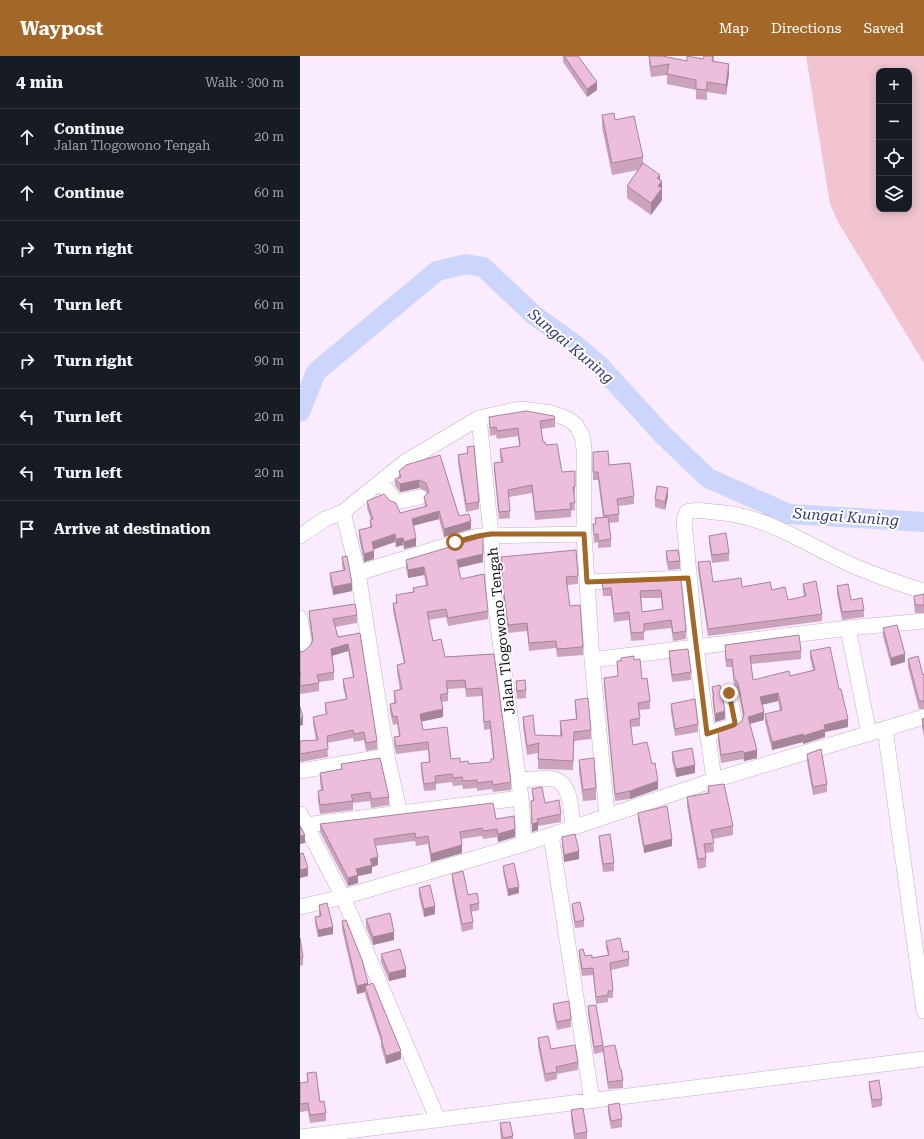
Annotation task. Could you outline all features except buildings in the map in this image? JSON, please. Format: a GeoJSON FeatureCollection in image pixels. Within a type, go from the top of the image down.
{"type":"FeatureCollection","features":[{"type":"Feature","properties":{"kind":"street"},"geometry":{"type":"LineString","coordinates":[[300,536],[325,519],[343,512],[381,483],[405,462],[479,418],[520,409],[552,413],[568,418],[576,425],[582,436],[584,448],[584,534],[592,660],[606,815]]}},
{"type":"Feature","properties":{"kind":"street"},"geometry":{"type":"LineString","coordinates":[[479,418],[491,534],[584,534]]}},
{"type":"Feature","properties":{"kind":"street"},"geometry":{"type":"LineString","coordinates":[[381,483],[396,502],[420,497]]}},
{"type":"Feature","properties":{"kind":"street"},"geometry":{"type":"LineString","coordinates":[[714,780],[688,578],[684,516],[686,512],[704,511],[733,513],[751,517],[781,529],[860,568],[924,591]]}},
{"type":"Feature","properties":{"kind":"street"},"geometry":{"type":"LineString","coordinates":[[343,512],[358,573],[387,756],[400,814]]}},
{"type":"Feature","properties":{"kind":"street","name":"Jalan Tlogowono Tengah"},"geometry":{"type":"LineString","coordinates":[[358,573],[466,538],[491,534],[494,596],[521,798],[524,844]]}},
{"type":"Feature","properties":{"kind":"street"},"geometry":{"type":"LineString","coordinates":[[587,582],[688,578]]}},
{"type":"Feature","properties":{"kind":"street"},"geometry":{"type":"LineString","coordinates":[[300,618],[304,643],[304,647],[300,651]]}},
{"type":"Feature","properties":{"kind":"street"},"geometry":{"type":"LineString","coordinates":[[592,660],[848,628],[924,621]]}},
{"type":"Feature","properties":{"kind":"street"},"geometry":{"type":"LineString","coordinates":[[848,628],[868,734]]}},
{"type":"Feature","properties":{"kind":"street"},"geometry":{"type":"LineString","coordinates":[[707,734],[734,725],[735,723],[729,693]]}},
{"type":"Feature","properties":{"kind":"street"},"geometry":{"type":"LineString","coordinates":[[300,907],[343,897],[524,844],[606,815],[714,780],[924,717]]}},
{"type":"Feature","properties":{"kind":"street"},"geometry":{"type":"LineString","coordinates":[[885,729],[924,1011]]}},
{"type":"Feature","properties":{"kind":"street"},"geometry":{"type":"LineString","coordinates":[[300,771],[387,756]]}},
{"type":"Feature","properties":{"kind":"street"},"geometry":{"type":"LineString","coordinates":[[518,780],[554,780],[564,786],[568,795],[573,827]]}},
{"type":"Feature","properties":{"kind":"street"},"geometry":{"type":"LineString","coordinates":[[438,1120],[343,897],[303,819],[400,814],[521,798]]}},
{"type":"Feature","properties":{"kind":"street"},"geometry":{"type":"LineString","coordinates":[[551,835],[592,1101]]}},
{"type":"Feature","properties":{"kind":"street"},"geometry":{"type":"LineString","coordinates":[[300,1137],[924,1059]]}},
{"type":"Feature","properties":{"kind":"shaded area"},"geometry":{"type":"Polygon","coordinates":[[[806,56],[924,56],[924,363],[838,222],[830,204],[806,56]]]}},
{"type":"Feature","properties":{"kind":"waterway","name":"Sungai Kuning"},"geometry":{"type":"LineString","coordinates":[[300,412],[316,372],[437,271],[466,264],[483,267],[534,315],[577,346],[600,366],[663,435],[708,478],[789,514],[924,522]]}},
{"type":"Feature","properties":{"kind":"route"},"geometry":{"type":"LineString","coordinates":[[455,542],[466,538],[491,534],[584,534],[587,582],[688,578],[707,734],[734,725],[735,723],[729,693]]}}]}
